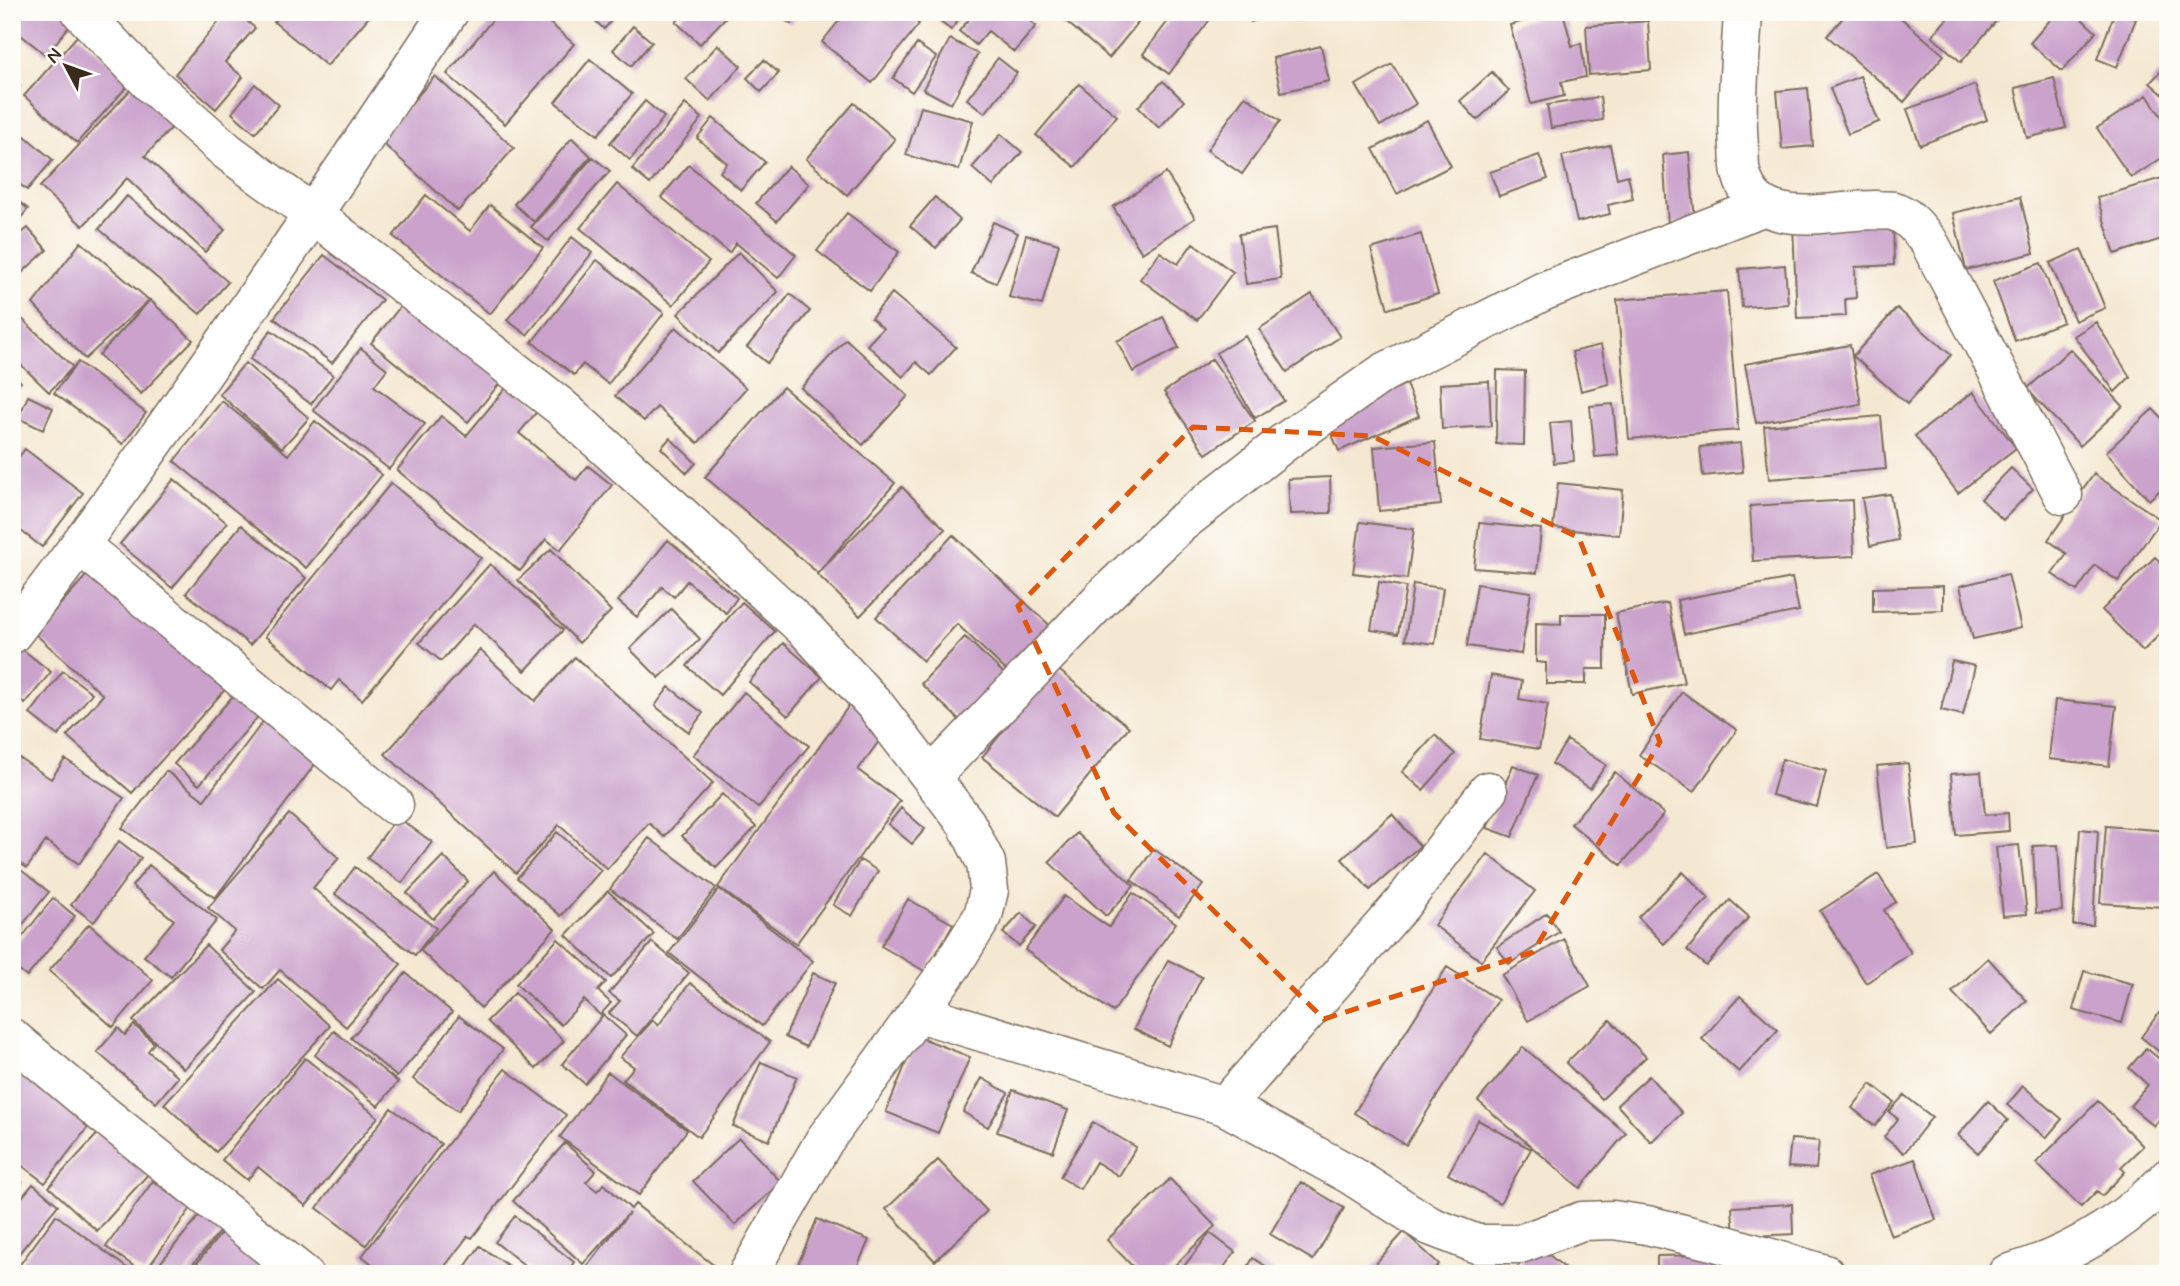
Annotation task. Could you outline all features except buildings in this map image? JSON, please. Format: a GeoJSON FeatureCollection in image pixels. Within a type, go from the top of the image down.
{"type":"FeatureCollection","features":[{"type":"Feature","properties":{"kind":"street"},"geometry":{"type":"LineString","coordinates":[[81,12],[150,83],[219,144],[561,407],[672,507],[807,631],[877,706],[966,822],[986,863],[989,890],[983,916],[919,1013],[824,1141],[748,1274]]}},
{"type":"Feature","properties":{"kind":"street"},"geometry":{"type":"LineString","coordinates":[[12,634],[202,377],[449,12]]}},
{"type":"Feature","properties":{"kind":"street"},"geometry":{"type":"LineString","coordinates":[[1743,12],[1737,120],[1741,173],[1749,192],[1762,207],[1782,213],[1805,215],[1862,210],[1893,211],[1913,223],[1929,242],[2063,495]]}},
{"type":"Feature","properties":{"kind":"street"},"geometry":{"type":"LineString","coordinates":[[932,776],[1103,597],[1180,524],[1282,444],[1382,373],[1544,291],[1762,207]]}},
{"type":"Feature","properties":{"kind":"street"},"geometry":{"type":"LineString","coordinates":[[80,545],[394,805]]}},
{"type":"Feature","properties":{"kind":"street"},"geometry":{"type":"LineString","coordinates":[[1225,1106],[1402,904],[1488,791]]}},
{"type":"Feature","properties":{"kind":"street"},"geometry":{"type":"LineString","coordinates":[[919,1013],[1225,1106],[1349,1174],[1430,1226],[1477,1244],[1520,1244],[1582,1221],[1613,1220],[1647,1225],[1716,1242],[1825,1274]]}},
{"type":"Feature","properties":{"kind":"street"},"geometry":{"type":"LineString","coordinates":[[12,1038],[303,1274]]}},
{"type":"Feature","properties":{"kind":"street"},"geometry":{"type":"LineString","coordinates":[[2007,1274],[2036,1266],[2082,1245],[2129,1213],[2168,1178]]}},
{"type":"Feature","properties":{"kind":"highlighted area"},"geometry":{"type":"Polygon","coordinates":[[[1193,427],[1372,436],[1579,538],[1660,742],[1533,952],[1324,1019],[1114,813],[1018,606],[1193,427]]]}}]}
